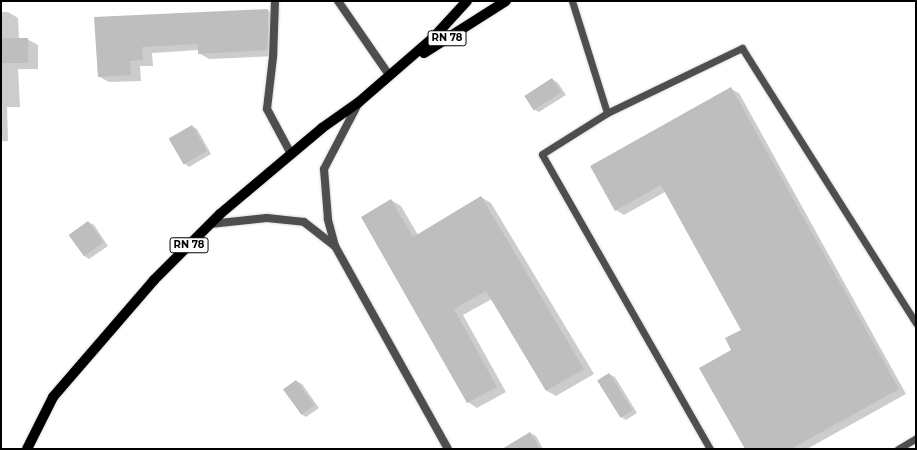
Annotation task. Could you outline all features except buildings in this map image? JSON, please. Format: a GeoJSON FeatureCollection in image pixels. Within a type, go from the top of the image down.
{"type":"FeatureCollection","features":[{"type":"Feature","properties":{"kind":"main road","name":"RN 78"},"geometry":{"type":"LineString","coordinates":[[27,449],[53,397],[154,280],[210,224],[322,128],[359,102],[433,38],[467,1]]}},
{"type":"Feature","properties":{"kind":"main road","name":"RN 78"},"geometry":{"type":"LineString","coordinates":[[389,76],[506,1]]}},
{"type":"Feature","properties":{"kind":"street"},"geometry":{"type":"LineString","coordinates":[[275,1],[273,57],[267,109],[292,154]]}},
{"type":"Feature","properties":{"kind":"street"},"geometry":{"type":"LineString","coordinates":[[338,1],[389,76]]}},
{"type":"Feature","properties":{"kind":"street"},"geometry":{"type":"LineString","coordinates":[[359,102],[324,169],[328,219],[335,246],[448,449]]}},
{"type":"Feature","properties":{"kind":"street"},"geometry":{"type":"LineString","coordinates":[[210,224],[268,218],[304,222],[335,246]]}},
{"type":"Feature","properties":{"kind":"lane"},"geometry":{"type":"LineString","coordinates":[[572,1],[607,113]]}},
{"type":"Feature","properties":{"kind":"lane"},"geometry":{"type":"LineString","coordinates":[[710,449],[542,154],[607,113],[742,48],[916,323]]}},
{"type":"Feature","properties":{"kind":"lane"},"geometry":{"type":"LineString","coordinates":[[898,449],[916,438]]}}]}
